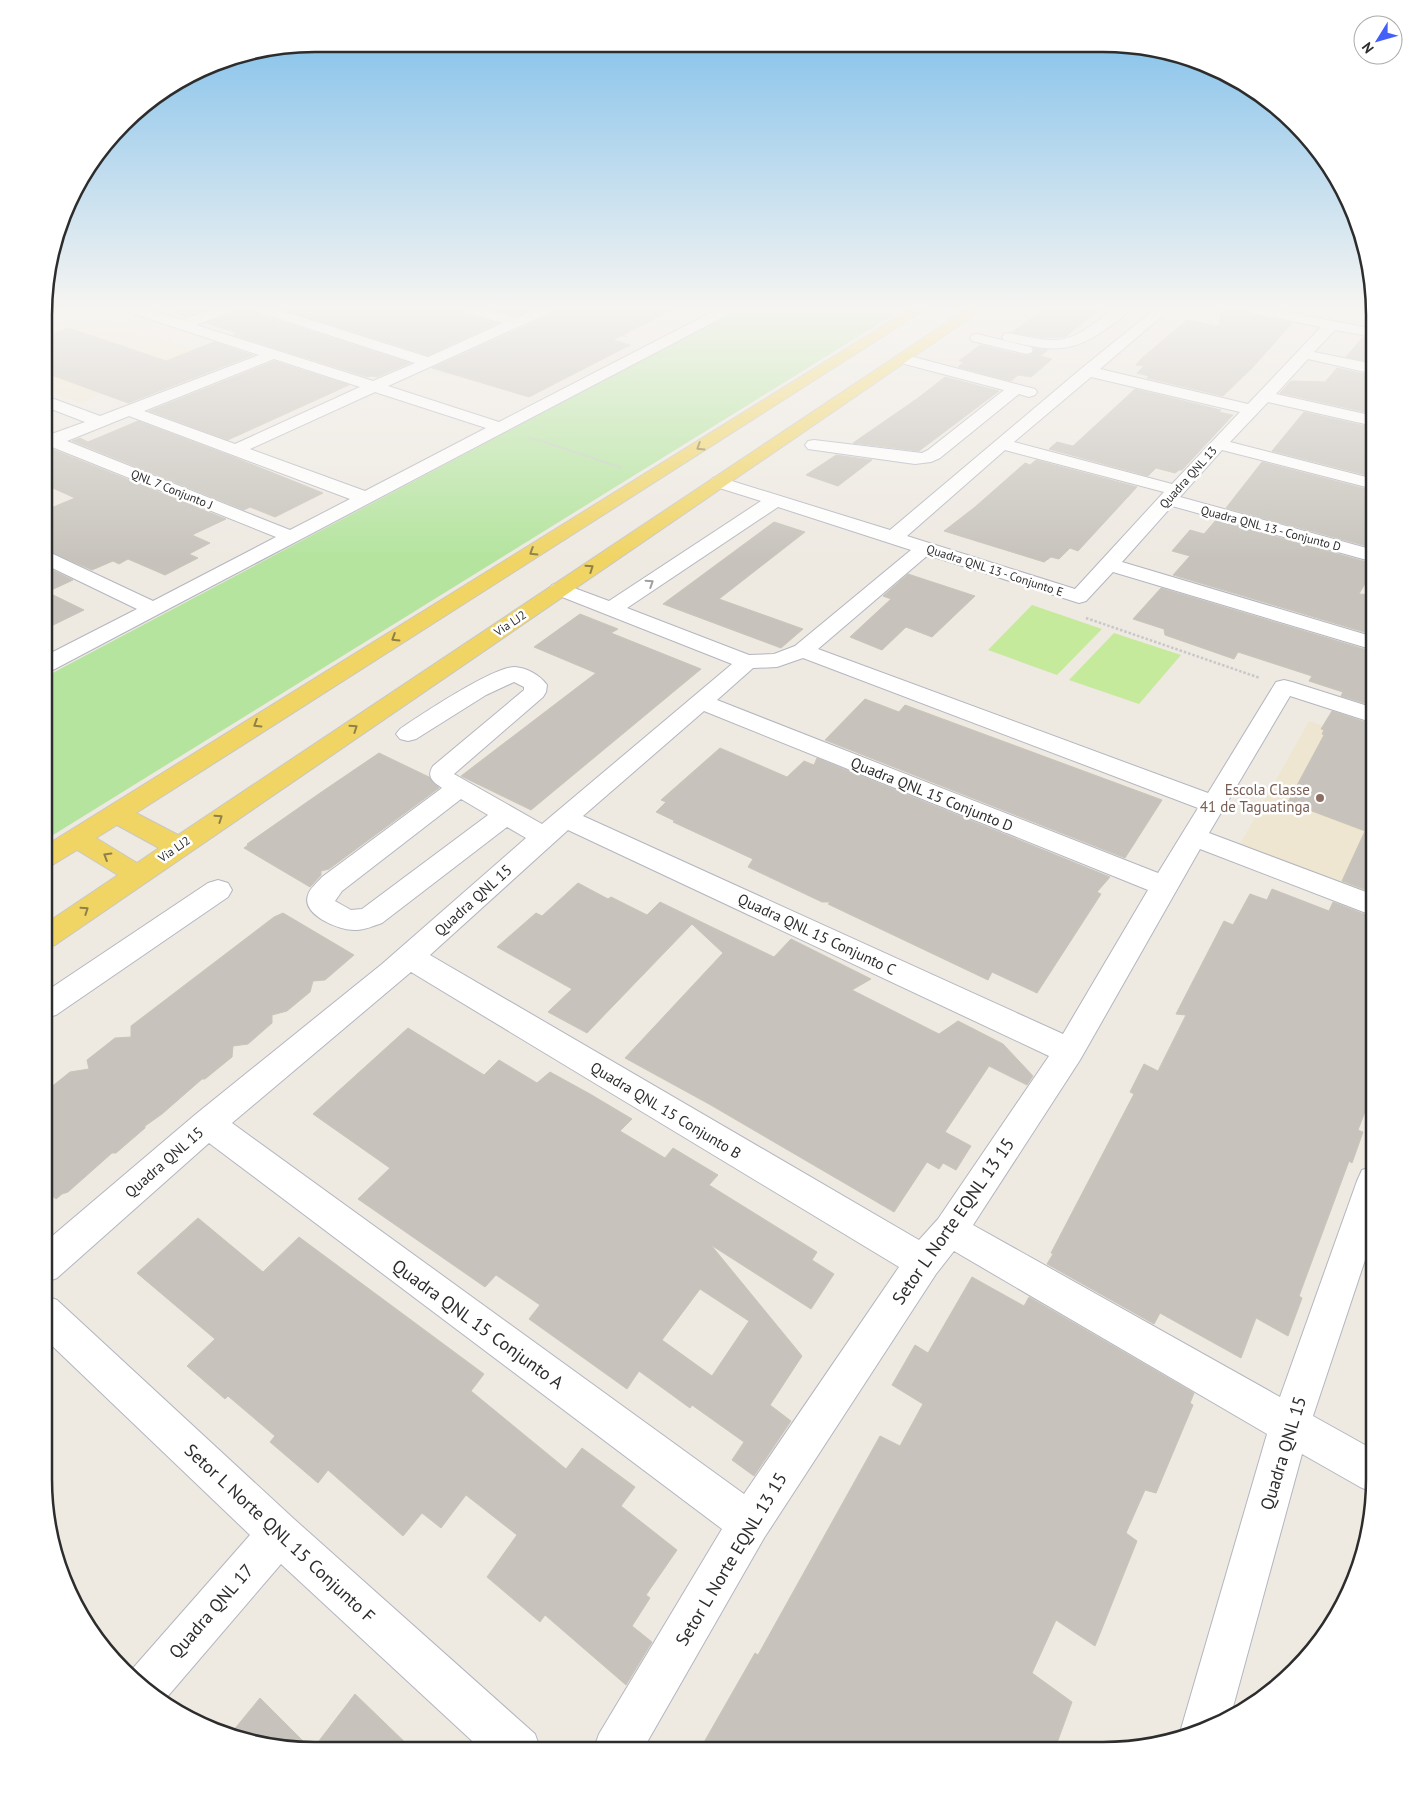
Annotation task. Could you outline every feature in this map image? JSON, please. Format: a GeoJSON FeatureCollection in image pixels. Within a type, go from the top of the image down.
{"type":"FeatureCollection","features":[{"type":"Feature","properties":{"kind":"main road","name":"Via LJ2"},"geometry":{"type":"LineString","coordinates":[[52,854],[116,813],[817,393]]}},
{"type":"Feature","properties":{"kind":"main road","name":"Via LJ2"},"geometry":{"type":"LineString","coordinates":[[52,933],[177,846],[719,482],[832,393]]}},
{"type":"Feature","properties":{"kind":"main road"},"geometry":{"type":"LineString","coordinates":[[116,813],[177,846]]}},
{"type":"Feature","properties":{"kind":"main road"},"geometry":{"type":"LineString","coordinates":[[77,838],[137,875]]}},
{"type":"Feature","properties":{"kind":"street"},"geometry":{"type":"LineString","coordinates":[[52,440],[172,393]]}},
{"type":"Feature","properties":{"kind":"street"},"geometry":{"type":"LineString","coordinates":[[235,450],[363,393]]}},
{"type":"Feature","properties":{"kind":"street"},"geometry":{"type":"LineString","coordinates":[[394,393],[502,428]]}},
{"type":"Feature","properties":{"kind":"street"},"geometry":{"type":"LineString","coordinates":[[52,661],[569,393]]}},
{"type":"Feature","properties":{"kind":"street"},"geometry":{"type":"LineString","coordinates":[[814,445],[902,458],[925,458],[934,454],[1012,393]]}},
{"type":"Feature","properties":{"kind":"street"},"geometry":{"type":"LineString","coordinates":[[1030,393],[1054,399]]}},
{"type":"Feature","properties":{"kind":"street"},"geometry":{"type":"LineString","coordinates":[[893,538],[1061,393]]}},
{"type":"Feature","properties":{"kind":"street"},"geometry":{"type":"LineString","coordinates":[[1186,393],[1252,410]]}},
{"type":"Feature","properties":{"kind":"street","name":"Quadra QNL 13"},"geometry":{"type":"LineString","coordinates":[[1108,564],[1218,444],[1268,393]]}},
{"type":"Feature","properties":{"kind":"street"},"geometry":{"type":"LineString","coordinates":[[1265,396],[1366,419]]}},
{"type":"Feature","properties":{"kind":"street"},"geometry":{"type":"LineString","coordinates":[[52,403],[98,421]]}},
{"type":"Feature","properties":{"kind":"street"},"geometry":{"type":"LineString","coordinates":[[127,410],[366,498]]}},
{"type":"Feature","properties":{"kind":"street"},"geometry":{"type":"LineString","coordinates":[[990,411],[1028,421]]}},
{"type":"Feature","properties":{"kind":"street","name":"QNL 7 Conjunto J"},"geometry":{"type":"LineString","coordinates":[[52,444],[292,537]]}},
{"type":"Feature","properties":{"kind":"street","name":"Quadra QNL 13 - Conjunto D"},"geometry":{"type":"LineString","coordinates":[[1002,444],[1366,554]]}},
{"type":"Feature","properties":{"kind":"street"},"geometry":{"type":"LineString","coordinates":[[1218,444],[1366,482]]}},
{"type":"Feature","properties":{"kind":"street","name":"Quadra QNL 13 - Conjunto E"},"geometry":{"type":"LineString","coordinates":[[719,482],[1079,597],[1108,564]]}},
{"type":"Feature","properties":{"kind":"street"},"geometry":{"type":"LineString","coordinates":[[610,610],[776,500]]}},
{"type":"Feature","properties":{"kind":"street"},"geometry":{"type":"LineString","coordinates":[[559,589],[747,662],[777,660],[803,651],[925,548]]}},
{"type":"Feature","properties":{"kind":"street"},"geometry":{"type":"LineString","coordinates":[[52,561],[154,609]]}},
{"type":"Feature","properties":{"kind":"street"},"geometry":{"type":"LineString","coordinates":[[1108,564],[1366,642]]}},
{"type":"Feature","properties":{"kind":"street"},"geometry":{"type":"LineString","coordinates":[[803,651],[1213,804]]}},
{"type":"Feature","properties":{"kind":"street","name":"Quadra QNL 15"},"geometry":{"type":"LineString","coordinates":[[52,1259],[208,1124],[410,957],[544,837],[747,662]]}},
{"type":"Feature","properties":{"kind":"street"},"geometry":{"type":"LineString","coordinates":[[408,734],[478,690],[508,676],[514,674],[529,679],[536,685],[535,692],[442,772],[442,777],[445,781],[544,837]]}},
{"type":"Feature","properties":{"kind":"street"},"geometry":{"type":"LineString","coordinates":[[1284,687],[1366,713]]}},
{"type":"Feature","properties":{"kind":"street","name":"Setor L Norte EQNL 13 15"},"geometry":{"type":"LineString","coordinates":[[621,1742],[749,1523],[923,1262],[950,1230],[1069,1051],[1164,886],[1284,687]]}},
{"type":"Feature","properties":{"kind":"street","name":"Quadra QNL 15 Conjunto D"},"geometry":{"type":"LineString","coordinates":[[701,702],[1164,886]]}},
{"type":"Feature","properties":{"kind":"street"},"geometry":{"type":"LineString","coordinates":[[459,788],[332,884],[321,896],[321,905],[344,919],[359,922],[372,916],[505,815]]}},
{"type":"Feature","properties":{"kind":"street","name":"Quadra QNL 15 Conjunto C"},"geometry":{"type":"LineString","coordinates":[[566,818],[1069,1051]]}},
{"type":"Feature","properties":{"kind":"street"},"geometry":{"type":"LineString","coordinates":[[1194,837],[1366,903]]}},
{"type":"Feature","properties":{"kind":"street"},"geometry":{"type":"LineString","coordinates":[[52,1001],[128,936],[218,890]]}},
{"type":"Feature","properties":{"kind":"street","name":"Quadra QNL 15 Conjunto B"},"geometry":{"type":"LineString","coordinates":[[410,957],[923,1262]]}},
{"type":"Feature","properties":{"kind":"street","name":"Quadra QNL 15 Conjunto A"},"geometry":{"type":"LineString","coordinates":[[208,1124],[749,1523]]}},
{"type":"Feature","properties":{"kind":"street","name":"Quadra QNL 15"},"geometry":{"type":"LineString","coordinates":[[1206,1721],[1290,1424],[1366,1204]]}},
{"type":"Feature","properties":{"kind":"street"},"geometry":{"type":"LineString","coordinates":[[950,1230],[1366,1468]]}},
{"type":"Feature","properties":{"kind":"street","name":"Setor L Norte QNL 15 Conjunto F"},"geometry":{"type":"LineString","coordinates":[[52,1321],[278,1534],[508,1742]]}},
{"type":"Feature","properties":{"kind":"street","name":"Quadra QNL 17"},"geometry":{"type":"LineString","coordinates":[[149,1683],[278,1534]]}},
{"type":"Feature","properties":{"kind":"path"},"geometry":{"type":"LineString","coordinates":[[522,435],[624,468]]}},
{"type":"Feature","properties":{"kind":"path"},"geometry":{"type":"LineString","coordinates":[[1079,597],[1076,614],[1284,687]]}},
{"type":"Feature","properties":{"kind":"shaded area"},"geometry":{"type":"Polygon","coordinates":[[[53,393],[106,393],[79,403],[53,393]]]}},
{"type":"Feature","properties":{"kind":"shaded area","name":"Escola Classe 41 de Taguatinga"},"geometry":{"type":"Polygon","coordinates":[[[1309,721],[1366,740],[1366,903],[1235,853],[1309,721]]]}},
{"type":"Feature","properties":{"kind":"green space"},"geometry":{"type":"Polygon","coordinates":[[[580,393],[768,393],[52,836],[52,673],[580,393]]]}},
{"type":"Feature","properties":{"kind":"green space"},"geometry":{"type":"Polygon","coordinates":[[[1032,605],[1102,629],[1057,675],[988,650],[1032,605]]]}},
{"type":"Feature","properties":{"kind":"green space"},"geometry":{"type":"Polygon","coordinates":[[[1114,633],[1181,655],[1139,704],[1069,680],[1114,633]]]}},
{"type":"Feature","properties":{"kind":"building"},"geometry":{"type":"Polygon","coordinates":[[[100,393],[155,393],[128,403],[100,393]]]}},
{"type":"Feature","properties":{"kind":"building"},"geometry":{"type":"Polygon","coordinates":[[[195,393],[332,393],[228,440],[149,411],[195,393]]]}},
{"type":"Feature","properties":{"kind":"building"},"geometry":{"type":"Polygon","coordinates":[[[515,393],[537,393],[529,397],[515,393]]]}},
{"type":"Feature","properties":{"kind":"building"},"geometry":{"type":"Polygon","coordinates":[[[925,393],[997,393],[919,451],[853,443],[925,393]]]}},
{"type":"Feature","properties":{"kind":"building"},"geometry":{"type":"Polygon","coordinates":[[[1131,393],[1150,393],[1221,410],[1219,412],[1233,415],[1182,470],[1175,473],[1156,468],[1148,476],[1049,449],[1057,442],[1073,446],[1131,393]]]}},
{"type":"Feature","properties":{"kind":"building"},"geometry":{"type":"Polygon","coordinates":[[[1209,393],[1226,393],[1223,396],[1209,393]]]}},
{"type":"Feature","properties":{"kind":"building"},"geometry":{"type":"Polygon","coordinates":[[[1280,393],[1366,393],[1366,412],[1280,393]]]}},
{"type":"Feature","properties":{"kind":"building"},"geometry":{"type":"Polygon","coordinates":[[[1304,412],[1366,426],[1366,475],[1272,451],[1304,412]]]}},
{"type":"Feature","properties":{"kind":"building"},"geometry":{"type":"Polygon","coordinates":[[[138,421],[323,493],[275,517],[250,507],[244,510],[72,441],[80,438],[88,442],[138,421]]]}},
{"type":"Feature","properties":{"kind":"building"},"geometry":{"type":"Polygon","coordinates":[[[52,449],[226,519],[192,535],[210,543],[189,554],[198,558],[165,575],[128,559],[119,564],[113,561],[92,570],[52,553],[52,508],[75,498],[52,488],[52,449]]]}},
{"type":"Feature","properties":{"kind":"building"},"geometry":{"type":"Polygon","coordinates":[[[836,455],[872,460],[838,486],[806,475],[836,455]]]}},
{"type":"Feature","properties":{"kind":"building"},"geometry":{"type":"Polygon","coordinates":[[[1036,460],[1137,487],[1078,551],[1070,548],[1059,559],[1051,557],[1044,562],[944,531],[975,507],[1025,463],[1030,465],[1036,460]]]}},
{"type":"Feature","properties":{"kind":"building"},"geometry":{"type":"Polygon","coordinates":[[[1262,462],[1366,489],[1366,546],[1226,508],[1262,462]]]}},
{"type":"Feature","properties":{"kind":"building"},"geometry":{"type":"Polygon","coordinates":[[[1216,520],[1366,562],[1366,582],[1359,594],[1366,594],[1366,633],[1173,575],[1190,556],[1172,551],[1190,530],[1204,534],[1216,520]]]}},
{"type":"Feature","properties":{"kind":"building"},"geometry":{"type":"Polygon","coordinates":[[[774,522],[805,532],[719,599],[803,629],[781,648],[663,604],[774,522]]]}},
{"type":"Feature","properties":{"kind":"building"},"geometry":{"type":"Polygon","coordinates":[[[52,570],[73,580],[52,590],[52,570]]]}},
{"type":"Feature","properties":{"kind":"building"},"geometry":{"type":"Polygon","coordinates":[[[908,574],[975,596],[932,637],[906,627],[882,650],[850,637],[891,599],[883,596],[908,574]]]}},
{"type":"Feature","properties":{"kind":"building"},"geometry":{"type":"Polygon","coordinates":[[[1161,588],[1366,650],[1366,704],[1341,696],[1343,692],[1309,681],[1312,676],[1238,652],[1234,659],[1165,635],[1164,629],[1133,619],[1161,588]]]}},
{"type":"Feature","properties":{"kind":"building"},"geometry":{"type":"Polygon","coordinates":[[[52,594],[84,610],[52,626],[52,594]]]}},
{"type":"Feature","properties":{"kind":"building"},"geometry":{"type":"Polygon","coordinates":[[[580,614],[618,629],[611,633],[701,669],[531,810],[461,776],[596,673],[534,647],[580,614]]]}},
{"type":"Feature","properties":{"kind":"building"},"geometry":{"type":"Polygon","coordinates":[[[865,699],[899,712],[905,705],[1162,800],[1125,858],[825,740],[865,699]]]}},
{"type":"Feature","properties":{"kind":"building"},"geometry":{"type":"Polygon","coordinates":[[[1332,711],[1366,722],[1366,890],[1342,881],[1365,831],[1288,802],[1324,735],[1322,734],[1324,730],[1321,729],[1332,711]]]}},
{"type":"Feature","properties":{"kind":"building"},"geometry":{"type":"Polygon","coordinates":[[[720,748],[787,777],[804,761],[814,765],[817,758],[1110,877],[1097,892],[1101,894],[1037,993],[992,972],[988,980],[828,904],[830,902],[822,902],[748,867],[753,859],[673,822],[675,821],[656,812],[666,802],[661,800],[720,748]]]}},
{"type":"Feature","properties":{"kind":"building"},"geometry":{"type":"Polygon","coordinates":[[[379,753],[429,777],[439,788],[329,869],[321,871],[321,875],[310,887],[244,848],[247,844],[379,753]]]}},
{"type":"Feature","properties":{"kind":"building"},"geometry":{"type":"Polygon","coordinates":[[[578,883],[608,899],[611,897],[647,915],[660,902],[774,957],[791,939],[871,979],[852,990],[939,1034],[958,1021],[1003,1044],[1033,1076],[1027,1085],[989,1066],[945,1132],[971,1146],[956,1170],[943,1163],[939,1169],[927,1162],[894,1212],[709,1104],[625,1058],[723,953],[692,924],[587,1033],[548,1012],[572,989],[497,947],[536,913],[542,916],[578,883]]]}},
{"type":"Feature","properties":{"kind":"building"},"geometry":{"type":"Polygon","coordinates":[[[1272,889],[1329,911],[1333,902],[1366,915],[1366,1109],[1358,1130],[1363,1132],[1352,1163],[1349,1161],[1299,1296],[1302,1298],[1288,1336],[1256,1318],[1241,1358],[1160,1313],[1154,1324],[1047,1264],[1134,1094],[1130,1092],[1144,1064],[1158,1071],[1186,1015],[1176,1014],[1224,921],[1233,925],[1250,894],[1267,900],[1272,889]]]}},
{"type":"Feature","properties":{"kind":"building"},"geometry":{"type":"Polygon","coordinates":[[[283,913],[354,955],[325,980],[313,981],[310,992],[287,1011],[272,1015],[272,1023],[248,1044],[233,1046],[232,1057],[145,1126],[116,1153],[112,1153],[68,1192],[56,1199],[52,1196],[52,1086],[70,1072],[89,1069],[87,1060],[115,1038],[131,1037],[131,1026],[274,917],[283,913]]]}},
{"type":"Feature","properties":{"kind":"building"},"geometry":{"type":"Polygon","coordinates":[[[408,1028],[484,1075],[499,1060],[537,1083],[550,1072],[632,1119],[620,1131],[665,1158],[673,1148],[718,1175],[709,1185],[817,1252],[812,1260],[834,1274],[811,1309],[711,1245],[802,1356],[770,1405],[791,1421],[754,1476],[732,1460],[744,1442],[692,1405],[690,1408],[639,1371],[627,1389],[529,1319],[540,1305],[496,1275],[485,1287],[358,1199],[390,1168],[313,1114],[408,1028]],[[700,1289],[662,1340],[712,1376],[749,1321],[700,1289]]]}},
{"type":"Feature","properties":{"kind":"building"},"geometry":{"type":"Polygon","coordinates":[[[198,1218],[263,1272],[299,1237],[484,1374],[471,1391],[566,1469],[582,1448],[635,1487],[621,1506],[677,1550],[646,1595],[650,1598],[632,1626],[652,1642],[626,1685],[545,1615],[540,1622],[487,1577],[517,1535],[466,1495],[441,1528],[422,1513],[403,1536],[328,1470],[318,1483],[270,1442],[275,1436],[228,1396],[225,1399],[187,1366],[215,1339],[137,1273],[198,1218]]]}},
{"type":"Feature","properties":{"kind":"building"},"geometry":{"type":"Polygon","coordinates":[[[972,1277],[1024,1306],[1029,1297],[1194,1393],[1190,1403],[1193,1405],[1156,1493],[1145,1490],[1126,1533],[1137,1541],[1095,1646],[1056,1620],[1032,1673],[1072,1702],[1057,1742],[704,1742],[755,1653],[758,1655],[880,1436],[900,1446],[923,1404],[892,1385],[915,1345],[928,1353],[972,1277]]]}},
{"type":"Feature","properties":{"kind":"building"},"geometry":{"type":"Polygon","coordinates":[[[355,1694],[405,1742],[318,1742],[355,1694]]]}},
{"type":"Feature","properties":{"kind":"building"},"geometry":{"type":"Polygon","coordinates":[[[260,1698],[304,1742],[281,1740],[234,1730],[260,1698]]]}},
{"type":"Feature","properties":{"kind":"place","name":"Escola Classe 41 de Taguatinga"},"geometry":{"type":"Point","coordinates":[1320,798]}}]}
